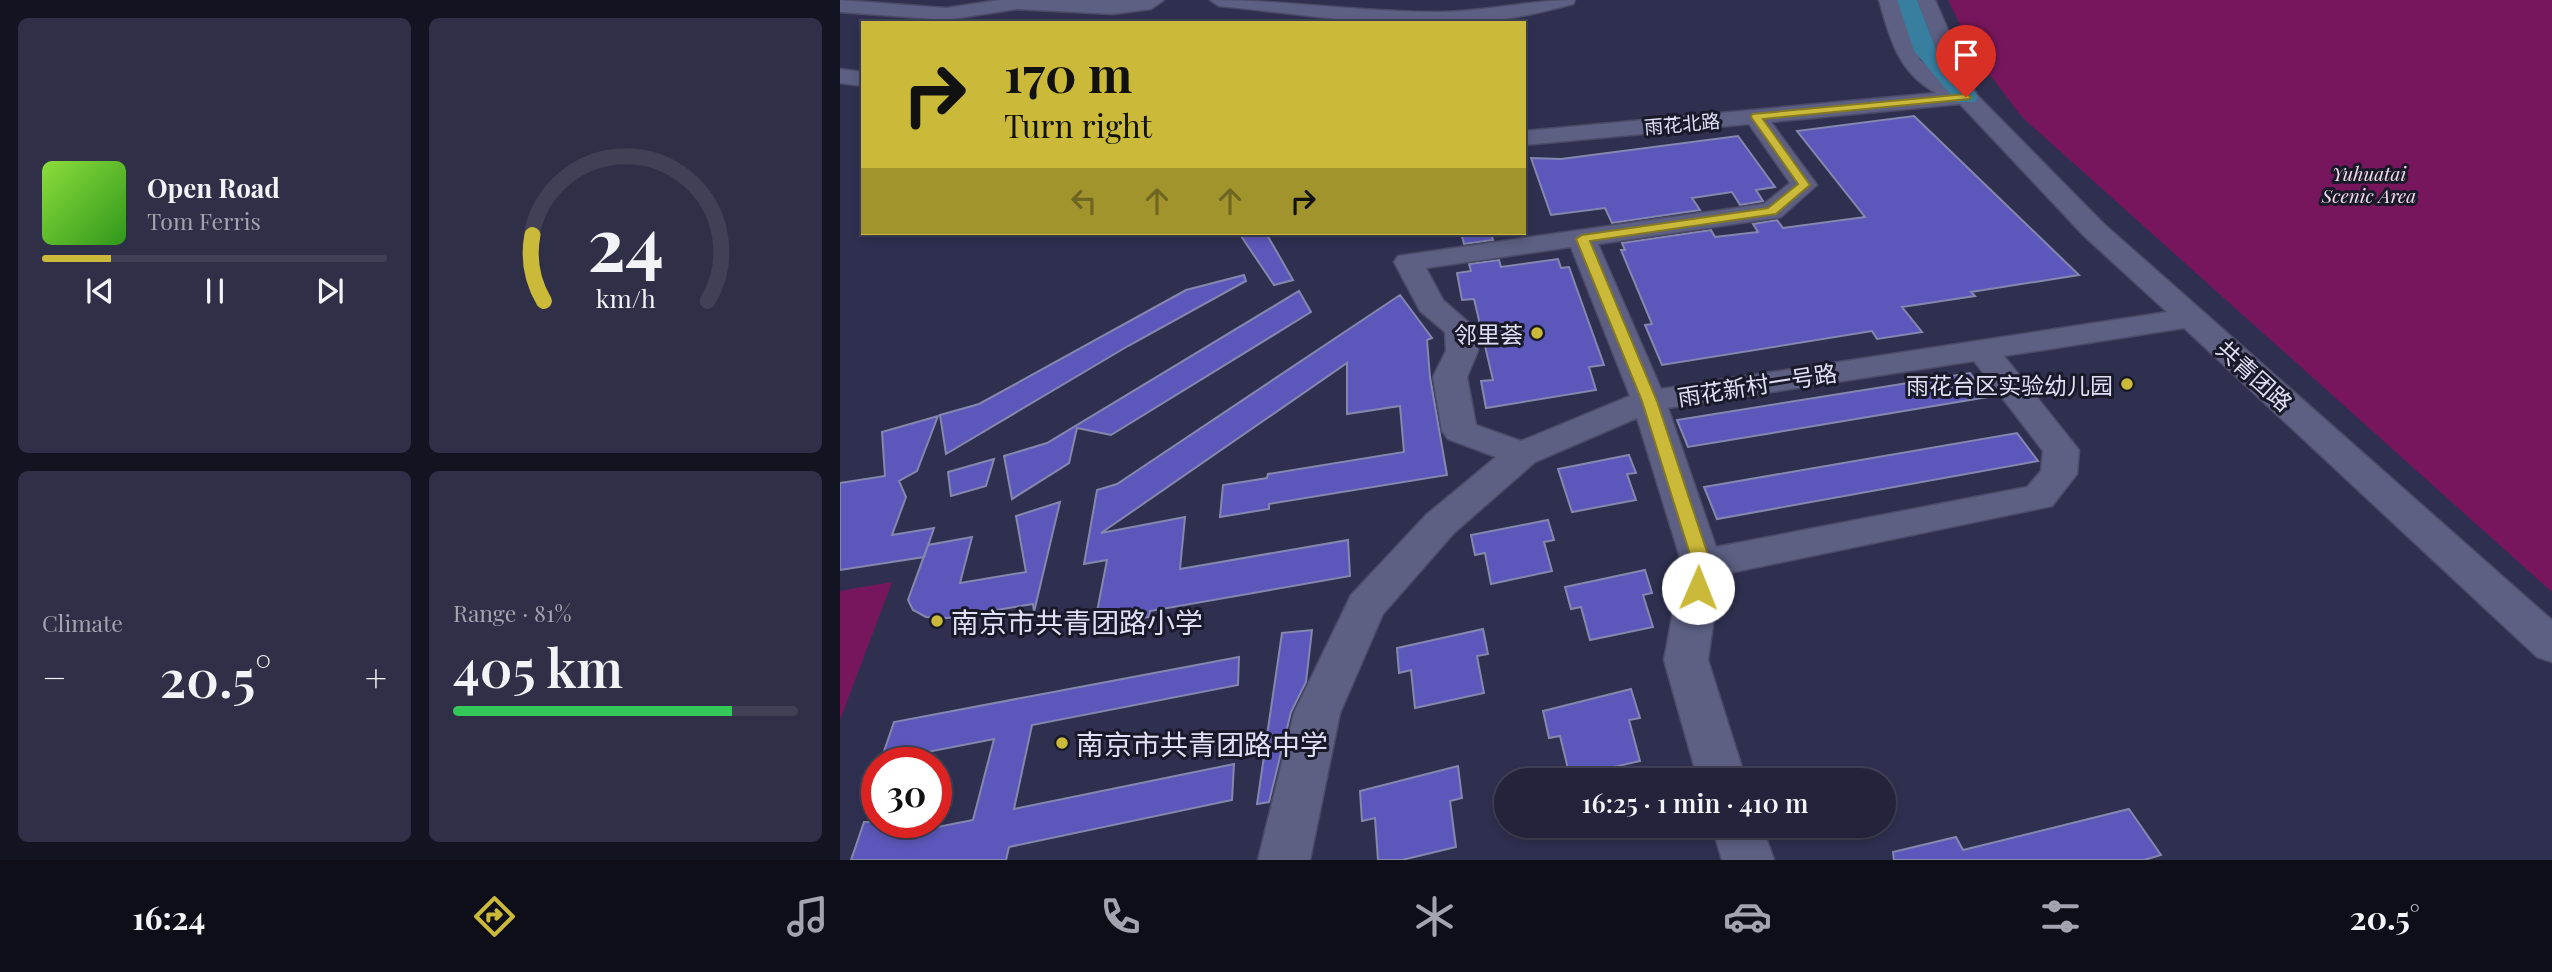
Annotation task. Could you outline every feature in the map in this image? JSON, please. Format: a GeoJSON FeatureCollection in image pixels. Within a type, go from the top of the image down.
{"type":"FeatureCollection","features":[{"type":"Feature","properties":{"kind":"main road"},"geometry":{"type":"LineString","coordinates":[[1907,0],[1925,51],[1966,97]]}},
{"type":"Feature","properties":{"kind":"street"},"geometry":{"type":"LineString","coordinates":[[840,6],[946,14],[1017,4],[1113,8],[1144,5],[1155,0]]}},
{"type":"Feature","properties":{"kind":"street"},"geometry":{"type":"LineString","coordinates":[[1219,0],[1440,19],[1498,13],[1566,0]]}},
{"type":"Feature","properties":{"kind":"street","name":"共青团路"},"geometry":{"type":"LineString","coordinates":[[1888,0],[1905,53],[1916,72],[1940,88],[1966,97]]}},
{"type":"Feature","properties":{"kind":"street","name":"共青团路"},"geometry":{"type":"LineString","coordinates":[[1926,0],[1966,97],[2094,230],[2552,645]]}},
{"type":"Feature","properties":{"kind":"street"},"geometry":{"type":"LineString","coordinates":[[840,76],[861,79]]}},
{"type":"Feature","properties":{"kind":"street","name":"雨花北路"},"geometry":{"type":"LineString","coordinates":[[1526,138],[1966,97]]}},
{"type":"Feature","properties":{"kind":"street"},"geometry":{"type":"LineString","coordinates":[[1522,454],[1460,431],[1450,377],[1462,351],[1460,329],[1431,305],[1408,262],[1772,211],[1804,185],[1756,117]]}},
{"type":"Feature","properties":{"kind":"street"},"geometry":{"type":"LineString","coordinates":[[1582,239],[1649,401],[1702,564],[1686,660],[1718,768]]}},
{"type":"Feature","properties":{"kind":"street","name":"雨花新村一号路"},"geometry":{"type":"LineString","coordinates":[[1284,860],[1317,713],[1366,606],[1440,524],[1522,454],[1649,401],[2191,318]]}},
{"type":"Feature","properties":{"kind":"street"},"geometry":{"type":"LineString","coordinates":[[1702,564],[2039,497],[2059,474],[2061,450],[1982,350]]}},
{"type":"Feature","properties":{"kind":"street"},"geometry":{"type":"LineString","coordinates":[[1741,838],[1748,860]]}},
{"type":"Feature","properties":{"kind":"green space","name":"Yuhuatai Scenic Area"},"geometry":{"type":"Polygon","coordinates":[[[1948,0],[2552,0],[2552,592],[2022,117],[1975,55],[1948,0]]]}},
{"type":"Feature","properties":{"kind":"green space"},"geometry":{"type":"Polygon","coordinates":[[[892,582],[840,720],[840,591],[892,582]]]}},
{"type":"Feature","properties":{"kind":"building"},"geometry":{"type":"Polygon","coordinates":[[[1914,116],[2079,275],[1971,292],[1975,296],[1902,307],[1922,332],[1877,339],[1872,331],[1662,365],[1645,325],[1652,324],[1621,250],[1625,250],[1622,243],[1711,230],[1715,237],[1758,232],[1753,224],[1777,220],[1783,228],[1865,217],[1797,131],[1914,116]]]}},
{"type":"Feature","properties":{"kind":"building"},"geometry":{"type":"Polygon","coordinates":[[[1738,136],[1775,187],[1756,190],[1763,201],[1740,205],[1732,192],[1692,198],[1700,210],[1612,223],[1605,208],[1551,215],[1531,158],[1561,159],[1738,136]]]}},
{"type":"Feature","properties":{"kind":"building"},"geometry":{"type":"Polygon","coordinates":[[[1240,235],[1267,235],[1293,280],[1274,285],[1240,235]]]}},
{"type":"Feature","properties":{"kind":"building"},"geometry":{"type":"Polygon","coordinates":[[[1462,235],[1492,235],[1493,240],[1464,244],[1462,235]]]}},
{"type":"Feature","properties":{"kind":"building","name":"邻里荟"},"geometry":{"type":"Polygon","coordinates":[[[1558,259],[1561,268],[1569,267],[1604,365],[1589,367],[1596,390],[1486,408],[1481,381],[1493,380],[1474,299],[1462,300],[1457,273],[1471,271],[1469,264],[1499,260],[1501,267],[1558,259]]]}},
{"type":"Feature","properties":{"kind":"building"},"geometry":{"type":"Polygon","coordinates":[[[1244,275],[1246,281],[1128,346],[946,454],[940,415],[979,404],[1186,290],[1244,275]]]}},
{"type":"Feature","properties":{"kind":"building"},"geometry":{"type":"Polygon","coordinates":[[[1299,291],[1311,312],[1111,435],[1077,428],[1069,463],[1012,499],[1004,456],[1047,443],[1299,291]]]}},
{"type":"Feature","properties":{"kind":"building"},"geometry":{"type":"Polygon","coordinates":[[[1400,295],[1432,338],[1427,340],[1430,377],[1447,475],[1269,504],[1269,509],[1220,517],[1223,485],[1267,478],[1268,474],[1404,452],[1400,406],[1347,414],[1347,363],[1101,533],[1185,517],[1180,569],[1348,540],[1350,576],[1150,611],[1149,617],[1094,627],[1107,560],[1084,564],[1097,490],[1117,484],[1400,295]]]}},
{"type":"Feature","properties":{"kind":"building"},"geometry":{"type":"Polygon","coordinates":[[[1970,373],[1988,397],[1688,447],[1677,420],[1970,373]]]}},
{"type":"Feature","properties":{"kind":"building"},"geometry":{"type":"Polygon","coordinates":[[[938,416],[917,471],[899,481],[906,497],[892,535],[934,528],[924,557],[840,570],[840,483],[885,476],[882,432],[938,416]]]}},
{"type":"Feature","properties":{"kind":"building"},"geometry":{"type":"Polygon","coordinates":[[[2017,433],[2038,461],[1717,519],[1704,487],[2017,433]]]}},
{"type":"Feature","properties":{"kind":"building"},"geometry":{"type":"Polygon","coordinates":[[[1629,455],[1636,473],[1627,474],[1636,500],[1572,512],[1558,469],[1629,455]]]}},
{"type":"Feature","properties":{"kind":"building"},"geometry":{"type":"Polygon","coordinates":[[[994,459],[986,486],[951,496],[948,472],[994,459]]]}},
{"type":"Feature","properties":{"kind":"building"},"geometry":{"type":"Polygon","coordinates":[[[1060,502],[1034,612],[1033,604],[948,618],[926,617],[913,610],[908,600],[928,545],[972,537],[960,583],[1026,572],[1016,516],[1060,502]]]}},
{"type":"Feature","properties":{"kind":"building"},"geometry":{"type":"Polygon","coordinates":[[[1548,520],[1554,540],[1544,542],[1552,571],[1491,584],[1485,553],[1475,555],[1471,535],[1548,520]]]}},
{"type":"Feature","properties":{"kind":"building"},"geometry":{"type":"Polygon","coordinates":[[[1645,570],[1652,593],[1643,595],[1653,627],[1590,640],[1581,607],[1571,609],[1565,587],[1645,570]]]}},
{"type":"Feature","properties":{"kind":"building"},"geometry":{"type":"Polygon","coordinates":[[[1483,629],[1488,654],[1477,656],[1484,693],[1415,708],[1411,670],[1399,673],[1397,648],[1483,629]]]}},
{"type":"Feature","properties":{"kind":"building"},"geometry":{"type":"Polygon","coordinates":[[[1312,630],[1306,682],[1291,712],[1269,802],[1257,804],[1282,633],[1312,630]]]}},
{"type":"Feature","properties":{"kind":"building"},"geometry":{"type":"Polygon","coordinates":[[[1239,657],[1238,685],[1032,725],[1014,809],[1234,764],[1232,800],[1009,847],[1006,860],[851,860],[861,831],[861,838],[952,838],[952,824],[973,820],[994,739],[952,747],[885,747],[894,722],[1239,657]]]}},
{"type":"Feature","properties":{"kind":"building"},"geometry":{"type":"Polygon","coordinates":[[[1631,689],[1640,718],[1629,720],[1640,761],[1609,768],[1568,768],[1560,736],[1549,738],[1543,711],[1631,689]]]}},
{"type":"Feature","properties":{"kind":"building"},"geometry":{"type":"Polygon","coordinates":[[[1458,766],[1462,798],[1450,801],[1456,847],[1402,860],[1378,860],[1375,818],[1362,821],[1360,791],[1458,766]]]}},
{"type":"Feature","properties":{"kind":"building"},"geometry":{"type":"Polygon","coordinates":[[[2129,809],[2161,855],[2144,860],[1894,860],[1893,852],[1956,837],[1963,850],[2129,809]]]}},
{"type":"Feature","properties":{"kind":"place","name":"邻里荟"},"geometry":{"type":"Point","coordinates":[1537,333]}},
{"type":"Feature","properties":{"kind":"place","name":"雨花台区实验幼儿园"},"geometry":{"type":"Point","coordinates":[2127,384]}},
{"type":"Feature","properties":{"kind":"place","name":"南京市共青团路小学"},"geometry":{"type":"Point","coordinates":[937,621]}},
{"type":"Feature","properties":{"kind":"place","name":"南京市共青团路中学"},"geometry":{"type":"Point","coordinates":[1062,743]}},
{"type":"Feature","properties":{"kind":"route"},"geometry":{"type":"LineString","coordinates":[[1698,588],[1702,564],[1649,401],[1582,239],[1772,211],[1804,185],[1756,117],[1966,97]]}}]}
